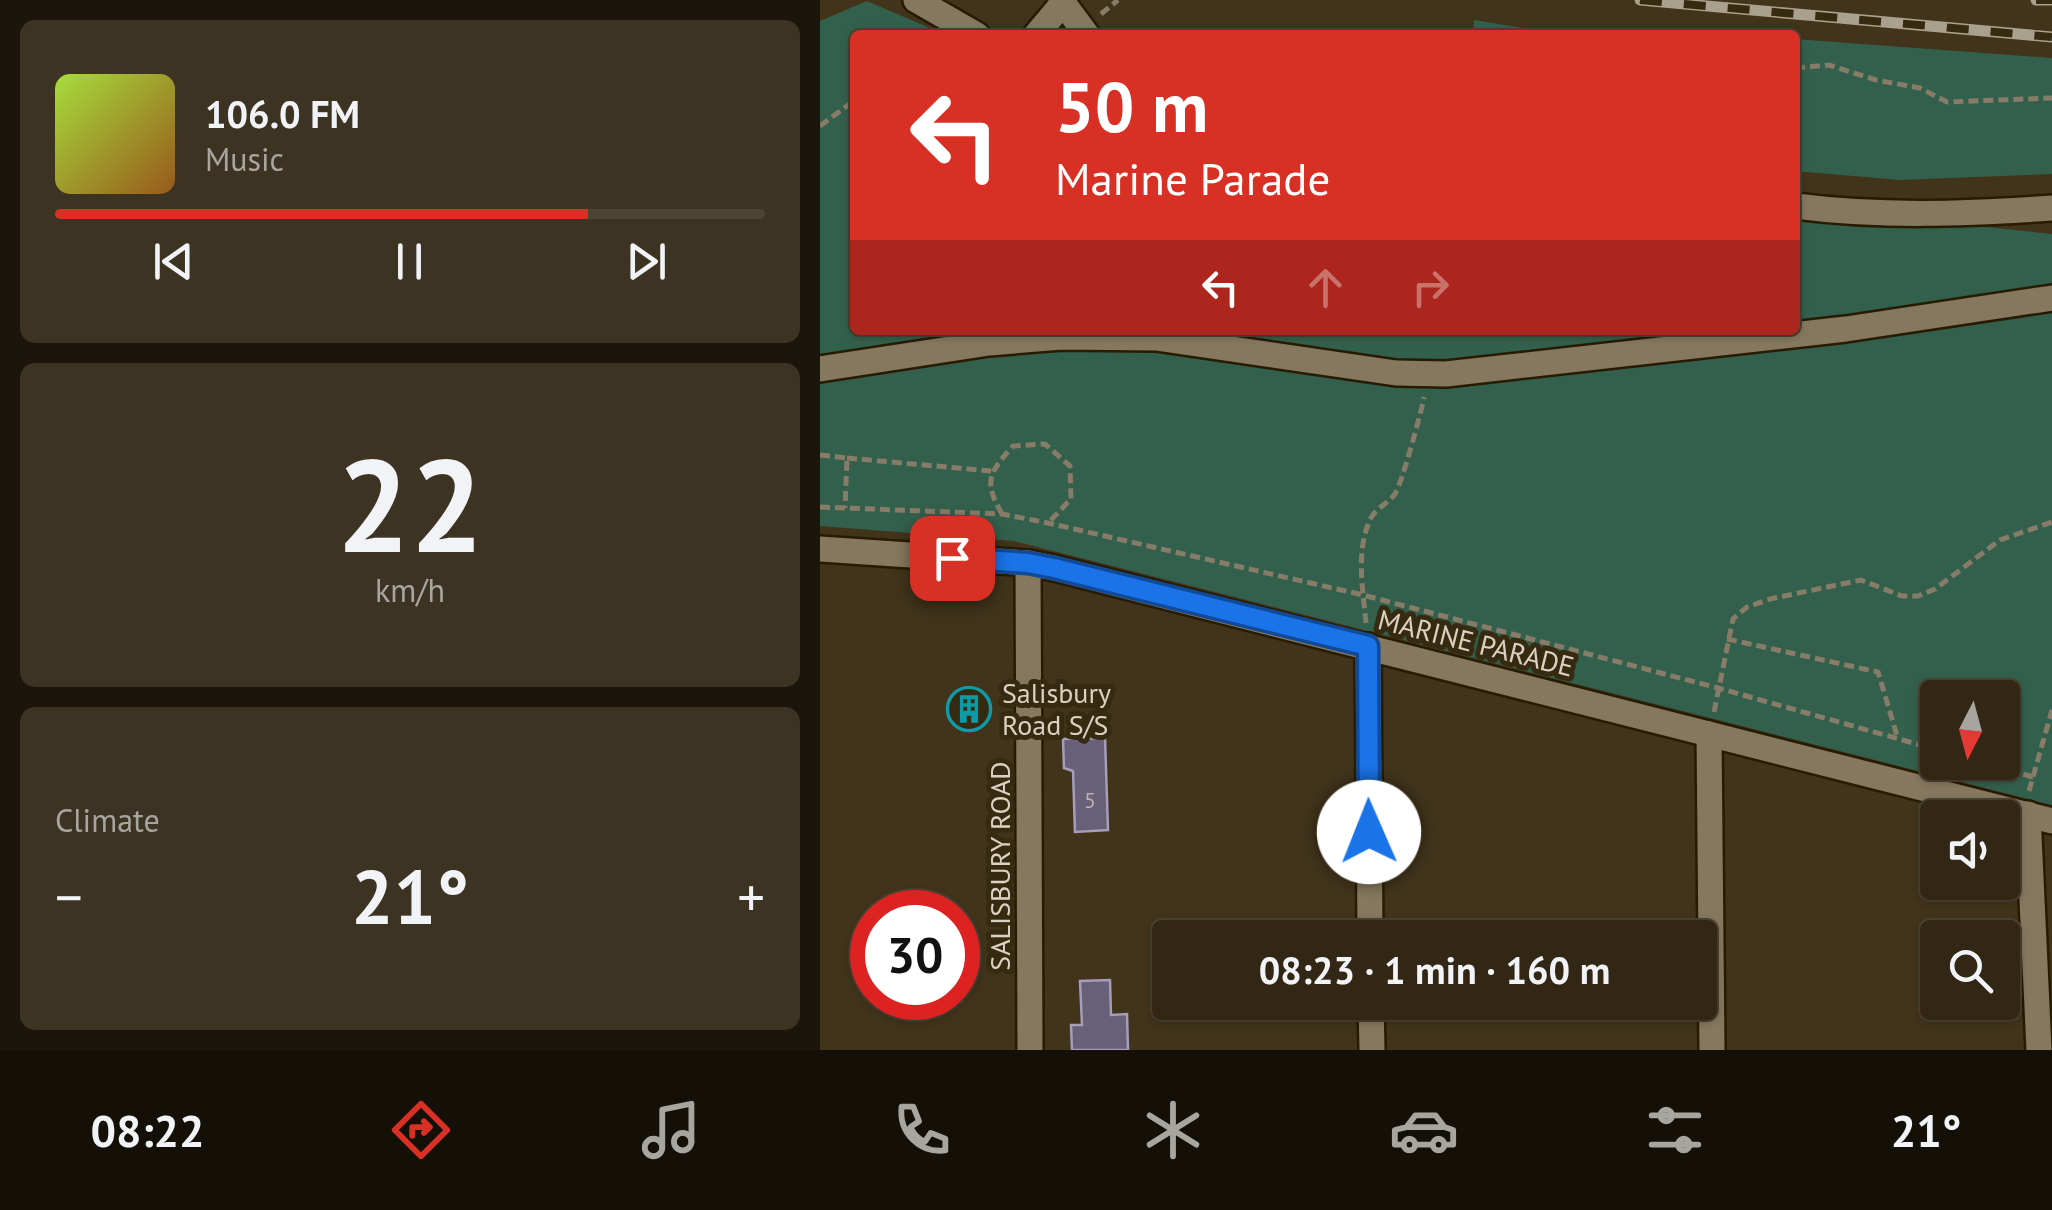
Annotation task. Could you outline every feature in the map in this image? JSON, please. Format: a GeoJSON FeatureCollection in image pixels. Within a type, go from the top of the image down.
{"type":"FeatureCollection","features":[{"type":"Feature","properties":{"kind":"street"},"geometry":{"type":"LineString","coordinates":[[916,0],[968,30]]}},
{"type":"Feature","properties":{"kind":"street"},"geometry":{"type":"LineString","coordinates":[[1040,30],[1062,1],[1083,30]]}},
{"type":"Feature","properties":{"kind":"street"},"geometry":{"type":"LineString","coordinates":[[1800,206],[1890,214],[2052,208]]}},
{"type":"Feature","properties":{"kind":"street"},"geometry":{"type":"LineString","coordinates":[[1800,335],[2052,298]]}},
{"type":"Feature","properties":{"kind":"street"},"geometry":{"type":"LineString","coordinates":[[820,368],[988,343],[1061,337],[1156,338],[1396,373],[1446,374],[1800,335]]}},
{"type":"Feature","properties":{"kind":"street","name":"MARINE PARADE"},"geometry":{"type":"LineString","coordinates":[[820,549],[1028,563],[2040,818]]}},
{"type":"Feature","properties":{"kind":"street","name":"SALISBURY ROAD"},"geometry":{"type":"LineString","coordinates":[[1028,563],[1030,1050]]}},
{"type":"Feature","properties":{"kind":"street"},"geometry":{"type":"LineString","coordinates":[[1368,646],[1370,920]]}},
{"type":"Feature","properties":{"kind":"street"},"geometry":{"type":"LineString","coordinates":[[1709,734],[1712,1050]]}},
{"type":"Feature","properties":{"kind":"street"},"geometry":{"type":"LineString","coordinates":[[2040,818],[2040,1050]]}},
{"type":"Feature","properties":{"kind":"street"},"geometry":{"type":"LineString","coordinates":[[1371,1020],[1372,1050]]}},
{"type":"Feature","properties":{"kind":"path"},"geometry":{"type":"LineString","coordinates":[[1800,68],[1829,66],[1920,88],[1948,102],[2052,98]]}},
{"type":"Feature","properties":{"kind":"path"},"geometry":{"type":"LineString","coordinates":[[820,126],[850,104]]}},
{"type":"Feature","properties":{"kind":"path"},"geometry":{"type":"LineString","coordinates":[[1368,646],[1361,566],[1368,523],[1378,506],[1394,497],[1422,408]]}},
{"type":"Feature","properties":{"kind":"path"},"geometry":{"type":"LineString","coordinates":[[1002,514],[991,494],[991,471],[1013,446],[1046,444],[1070,466],[1071,499],[1048,522]]}},
{"type":"Feature","properties":{"kind":"path"},"geometry":{"type":"LineString","coordinates":[[820,454],[991,471]]}},
{"type":"Feature","properties":{"kind":"path"},"geometry":{"type":"LineString","coordinates":[[845,508],[847,458]]}},
{"type":"Feature","properties":{"kind":"path"},"geometry":{"type":"LineString","coordinates":[[820,507],[1002,514],[1048,522],[1363,595],[1920,745]]}},
{"type":"Feature","properties":{"kind":"path"},"geometry":{"type":"LineString","coordinates":[[1709,734],[1733,619],[1747,607],[1861,580],[1902,596],[1918,596],[1935,589],[2000,540],[2052,522]]}},
{"type":"Feature","properties":{"kind":"path"},"geometry":{"type":"LineString","coordinates":[[1727,640],[1878,672],[1898,739]]}},
{"type":"Feature","properties":{"kind":"path"},"geometry":{"type":"LineString","coordinates":[[2040,818],[2032,777],[2052,710]]}},
{"type":"Feature","properties":{"kind":"path"},"geometry":{"type":"LineString","coordinates":[[2020,774],[2032,777]]}},
{"type":"Feature","properties":{"kind":"green space"},"geometry":{"type":"Polygon","coordinates":[[[867,1],[934,30],[850,30],[850,335],[1800,335],[1800,208],[2052,234],[2052,805],[1954,780],[2020,780],[2020,680],[1920,680],[1920,771],[1014,541],[820,526],[820,21],[867,1]]]}},
{"type":"Feature","properties":{"kind":"green space"},"geometry":{"type":"Polygon","coordinates":[[[1474,20],[1535,30],[1473,30],[1474,20]]]}},
{"type":"Feature","properties":{"kind":"green space"},"geometry":{"type":"Polygon","coordinates":[[[1800,39],[2052,58],[2052,174],[1900,180],[1800,171],[1800,39]]]}},
{"type":"Feature","properties":{"kind":"building"},"geometry":{"type":"Polygon","coordinates":[[[1105,738],[1108,830],[1075,832],[1073,771],[1064,768],[1063,739],[1105,738]]]}},
{"type":"Feature","properties":{"kind":"building"},"geometry":{"type":"Polygon","coordinates":[[[1110,980],[1111,1015],[1127,1014],[1128,1050],[1072,1050],[1071,1025],[1082,1025],[1080,981],[1110,980]]]}},
{"type":"Feature","properties":{"kind":"railway"},"geometry":{"type":"LineString","coordinates":[[1640,0],[2052,37]]}},
{"type":"Feature","properties":{"kind":"railway"},"geometry":{"type":"LineString","coordinates":[[2036,0],[2052,0]]}},
{"type":"Feature","properties":{"kind":"place","name":"Salisbury Road S/S"},"geometry":{"type":"Point","coordinates":[969,709]}},
{"type":"Feature","properties":{"kind":"route"},"geometry":{"type":"LineString","coordinates":[[952,558],[1054,568],[1368,646],[1369,832]]}}]}
